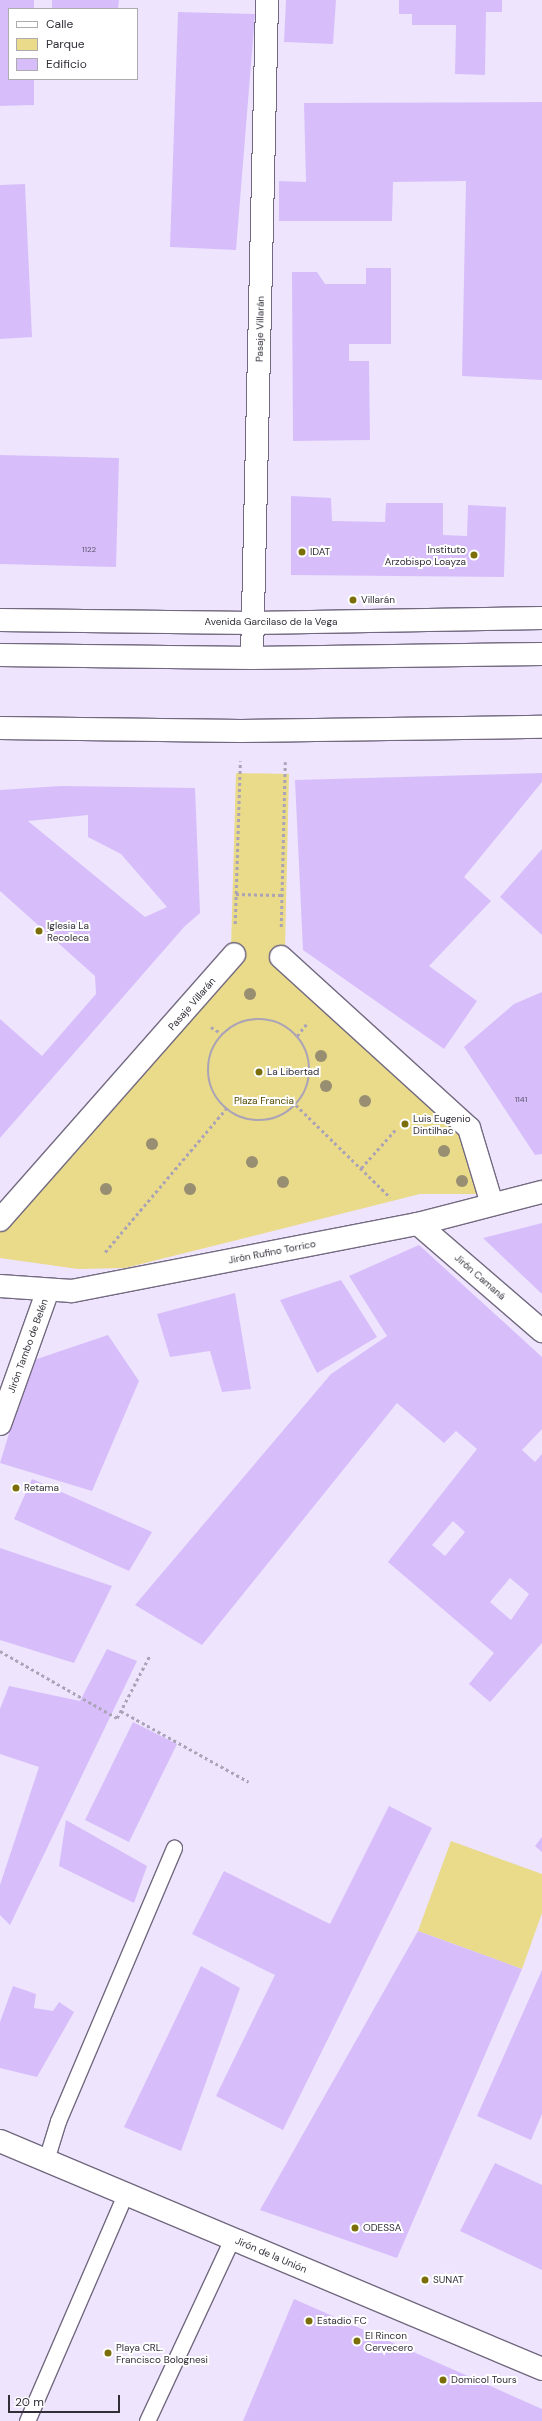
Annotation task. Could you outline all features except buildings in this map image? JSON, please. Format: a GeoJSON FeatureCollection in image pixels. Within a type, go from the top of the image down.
{"type":"FeatureCollection","features":[{"type":"Feature","properties":{"kind":"main road","name":"Pasaje Villarán"},"geometry":{"type":"LineString","coordinates":[[252,658],[267,0]]}},
{"type":"Feature","properties":{"kind":"main road","name":"Avenida Garcilaso de la Vega"},"geometry":{"type":"LineString","coordinates":[[0,620],[253,623],[542,618]]}},
{"type":"Feature","properties":{"kind":"main road"},"geometry":{"type":"LineString","coordinates":[[0,655],[252,658],[542,654]]}},
{"type":"Feature","properties":{"kind":"main road"},"geometry":{"type":"LineString","coordinates":[[0,728],[285,731],[542,727]]}},
{"type":"Feature","properties":{"kind":"main road","name":"Pasaje Villarán"},"geometry":{"type":"LineString","coordinates":[[0,1220],[234,955]]}},
{"type":"Feature","properties":{"kind":"main road"},"geometry":{"type":"LineString","coordinates":[[281,957],[469,1128],[492,1204]]}},
{"type":"Feature","properties":{"kind":"main road","name":"Jirón Rufino Torrico"},"geometry":{"type":"LineString","coordinates":[[0,1286],[72,1291],[418,1224],[542,1192]]}},
{"type":"Feature","properties":{"kind":"main road","name":"Jirón Camaná"},"geometry":{"type":"LineString","coordinates":[[418,1224],[542,1331]]}},
{"type":"Feature","properties":{"kind":"main road","name":"Jirón Tambo de Belén"},"geometry":{"type":"LineString","coordinates":[[0,1424],[48,1290]]}},
{"type":"Feature","properties":{"kind":"main road","name":"Jirón de la Unión"},"geometry":{"type":"LineString","coordinates":[[0,2141],[542,2369]]}},
{"type":"Feature","properties":{"kind":"lane"},"geometry":{"type":"LineString","coordinates":[[46,2160],[58,2121],[174,1848]]}},
{"type":"Feature","properties":{"kind":"lane"},"geometry":{"type":"LineString","coordinates":[[27,2421],[125,2194]]}},
{"type":"Feature","properties":{"kind":"lane"},"geometry":{"type":"LineString","coordinates":[[147,2421],[232,2239]]}},
{"type":"Feature","properties":{"kind":"path"},"geometry":{"type":"LineString","coordinates":[[234,955],[241,731]]}},
{"type":"Feature","properties":{"kind":"path"},"geometry":{"type":"LineString","coordinates":[[281,957],[285,731]]}},
{"type":"Feature","properties":{"kind":"path"},"geometry":{"type":"LineString","coordinates":[[236,894],[282,895]]}},
{"type":"Feature","properties":{"kind":"path"},"geometry":{"type":"LineString","coordinates":[[252,1019],[269,1019],[284,1025],[306,1048],[310,1078],[296,1105],[270,1120],[239,1118],[226,1109],[209,1081],[208,1064],[222,1034],[236,1024],[252,1019]]}},
{"type":"Feature","properties":{"kind":"path"},"geometry":{"type":"LineString","coordinates":[[296,1105],[418,1224]]}},
{"type":"Feature","properties":{"kind":"path"},"geometry":{"type":"LineString","coordinates":[[103,1254],[226,1109]]}},
{"type":"Feature","properties":{"kind":"path"},"geometry":{"type":"LineString","coordinates":[[361,1168],[396,1129]]}},
{"type":"Feature","properties":{"kind":"path"},"geometry":{"type":"LineString","coordinates":[[0,1651],[117,1718],[150,1655]]}},
{"type":"Feature","properties":{"kind":"path"},"geometry":{"type":"LineString","coordinates":[[121,1711],[249,1782]]}},
{"type":"Feature","properties":{"kind":"green space","name":"Plaza Francia"},"geometry":{"type":"Polygon","coordinates":[[[236,773],[289,774],[285,949],[473,1118],[493,1194],[420,1194],[125,1268],[78,1269],[0,1258],[0,1205],[231,947],[236,773]]]}},
{"type":"Feature","properties":{"kind":"green space"},"geometry":{"type":"Polygon","coordinates":[[[451,1841],[542,1874],[542,1913],[522,1969],[418,1931],[451,1841]]]}},
{"type":"Feature","properties":{"kind":"place","name":"IDAT"},"geometry":{"type":"Point","coordinates":[302,552]}},
{"type":"Feature","properties":{"kind":"place","name":"Instituto Arzobispo Loayza"},"geometry":{"type":"Point","coordinates":[474,555]}},
{"type":"Feature","properties":{"kind":"place","name":"Villarán"},"geometry":{"type":"Point","coordinates":[353,600]}},
{"type":"Feature","properties":{"kind":"place","name":"Iglesia La Recoleca"},"geometry":{"type":"Point","coordinates":[39,931]}},
{"type":"Feature","properties":{"kind":"place","name":"La Libertad"},"geometry":{"type":"Point","coordinates":[259,1072]}},
{"type":"Feature","properties":{"kind":"place","name":"Luis Eugenio Dintilhac"},"geometry":{"type":"Point","coordinates":[405,1124]}},
{"type":"Feature","properties":{"kind":"place","name":"Retama"},"geometry":{"type":"Point","coordinates":[16,1488]}},
{"type":"Feature","properties":{"kind":"place","name":"ODESSA"},"geometry":{"type":"Point","coordinates":[355,2228]}},
{"type":"Feature","properties":{"kind":"place","name":"SUNAT"},"geometry":{"type":"Point","coordinates":[425,2280]}},
{"type":"Feature","properties":{"kind":"place","name":"Estadio FC"},"geometry":{"type":"Point","coordinates":[309,2321]}},
{"type":"Feature","properties":{"kind":"place","name":"El Rincon Cervecero"},"geometry":{"type":"Point","coordinates":[357,2341]}},
{"type":"Feature","properties":{"kind":"place","name":"Playa CRL. Francisco Bolognesi"},"geometry":{"type":"Point","coordinates":[108,2353]}},
{"type":"Feature","properties":{"kind":"place","name":"Domicol Tours"},"geometry":{"type":"Point","coordinates":[443,2380]}}]}
